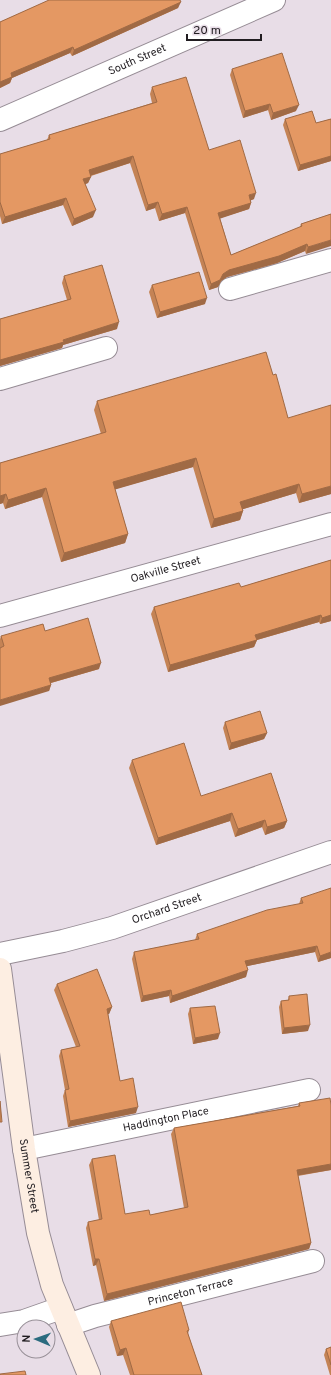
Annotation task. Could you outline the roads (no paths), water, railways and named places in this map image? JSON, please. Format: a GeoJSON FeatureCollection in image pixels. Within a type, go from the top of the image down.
{"type":"FeatureCollection","features":[{"type":"Feature","properties":{"kind":"main road","name":"Summer Street"},"geometry":{"type":"LineString","coordinates":[[0,969],[6,1054],[41,1247],[64,1316],[89,1375]]}},
{"type":"Feature","properties":{"kind":"street","name":"South Street"},"geometry":{"type":"LineString","coordinates":[[0,120],[274,0]]}},
{"type":"Feature","properties":{"kind":"street"},"geometry":{"type":"LineString","coordinates":[[230,289],[331,260]]}},
{"type":"Feature","properties":{"kind":"street"},"geometry":{"type":"LineString","coordinates":[[0,379],[106,348]]}},
{"type":"Feature","properties":{"kind":"street","name":"Oakville Street"},"geometry":{"type":"LineString","coordinates":[[0,616],[331,524]]}},
{"type":"Feature","properties":{"kind":"street","name":"Orchard Street"},"geometry":{"type":"LineString","coordinates":[[0,954],[63,941],[112,928],[331,852]]}},
{"type":"Feature","properties":{"kind":"street","name":"Haddington Place"},"geometry":{"type":"LineString","coordinates":[[24,1149],[309,1090]]}},
{"type":"Feature","properties":{"kind":"street","name":"Princeton Terrace"},"geometry":{"type":"LineString","coordinates":[[0,1325],[64,1316],[110,1312],[313,1261]]}}]}
